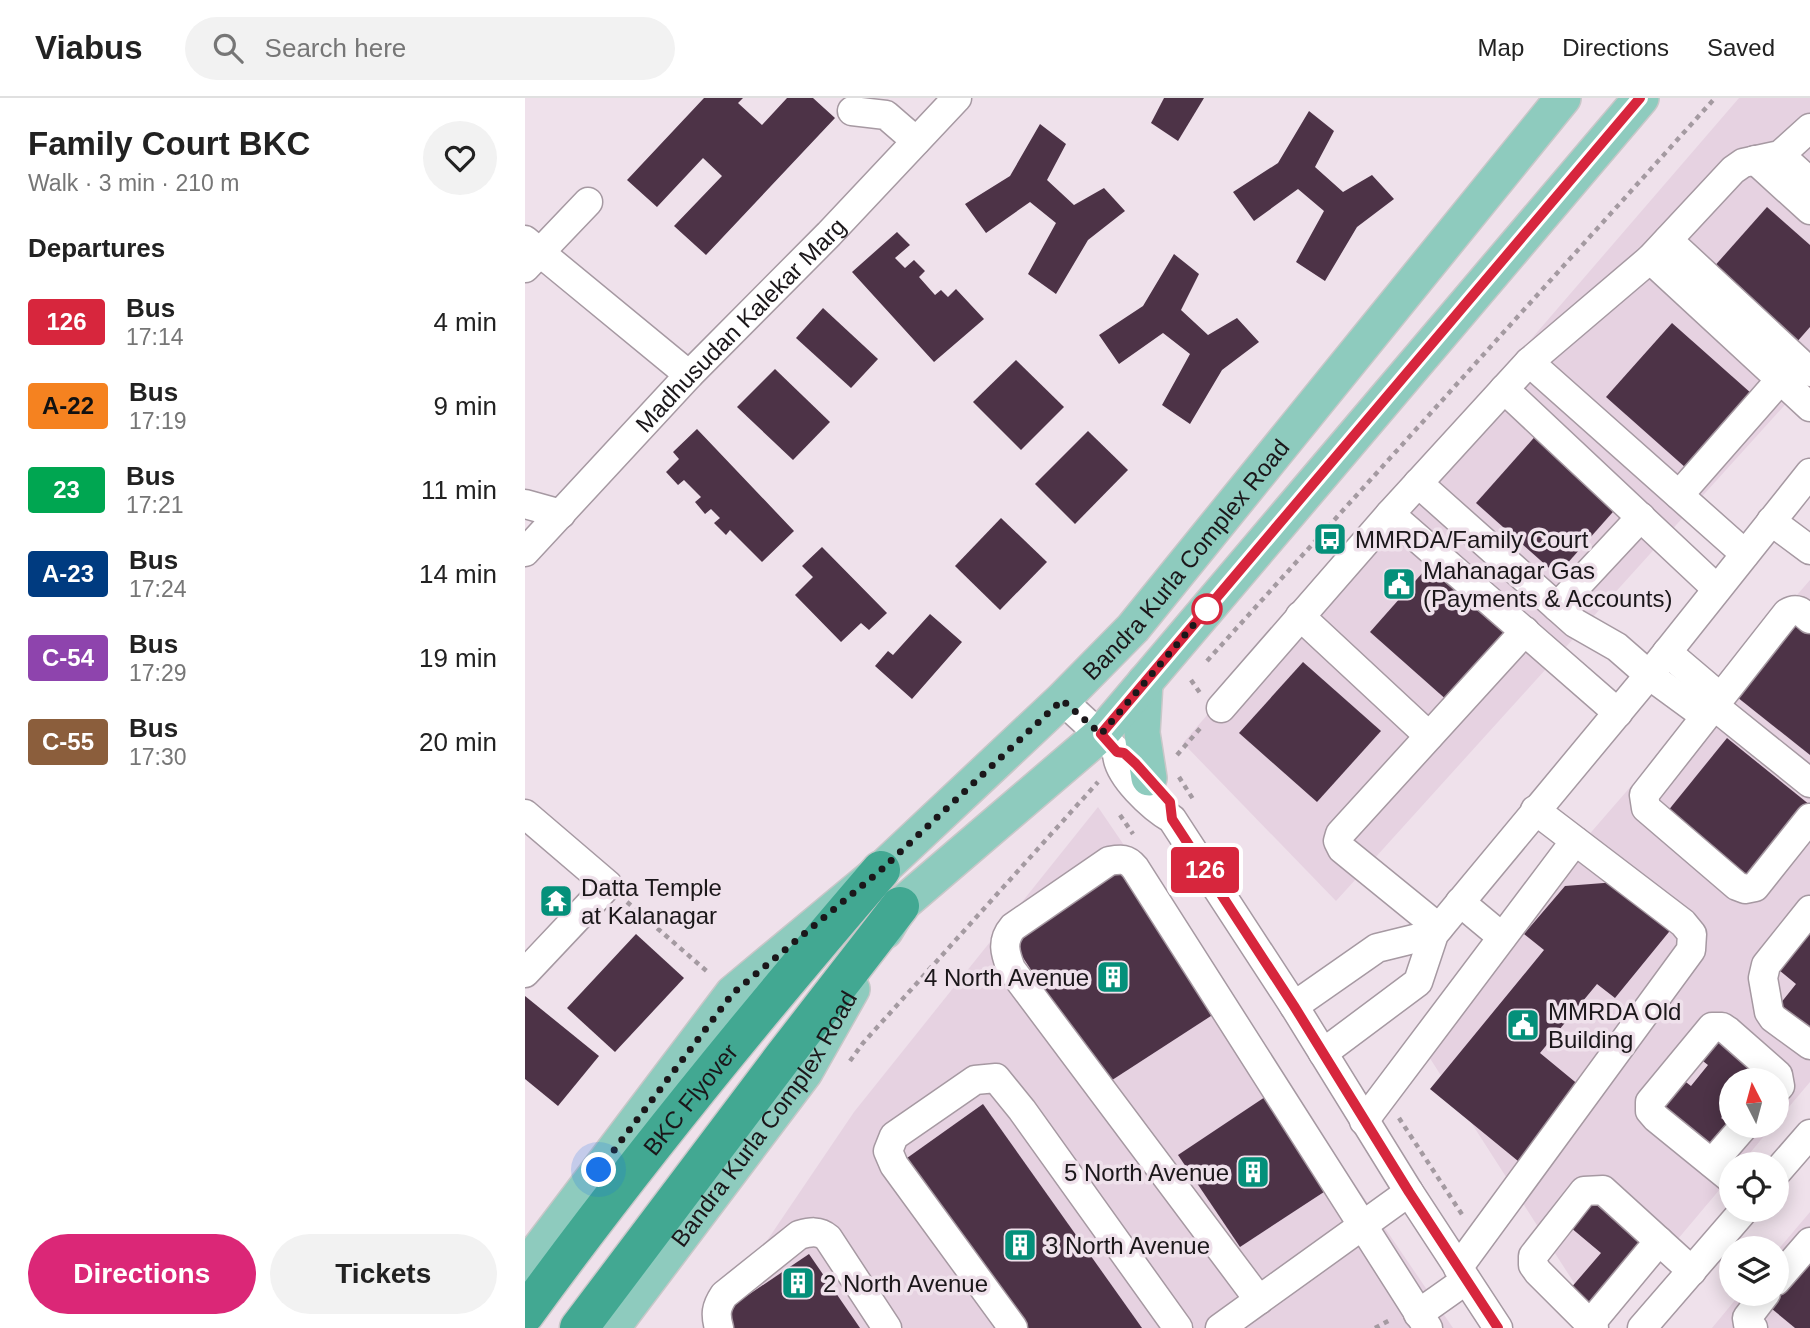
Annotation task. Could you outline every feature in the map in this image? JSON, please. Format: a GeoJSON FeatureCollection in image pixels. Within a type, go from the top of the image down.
{"type":"FeatureCollection","features":[{"type":"Feature","properties":{"kind":"highway","name":"BKC Flyover"},"geometry":{"type":"LineString","coordinates":[[525,1314],[743,1006],[881,870]]}},
{"type":"Feature","properties":{"kind":"highway","name":"BKC Flyover"},"geometry":{"type":"LineString","coordinates":[[579,1328],[900,905]]}},
{"type":"Feature","properties":{"kind":"main road","name":"Bandra Kurla Complex Road"},"geometry":{"type":"LineString","coordinates":[[881,870],[1062,700],[1133,628],[1563,98]]}},
{"type":"Feature","properties":{"kind":"main road","name":"Bandra Kurla Complex Road"},"geometry":{"type":"LineString","coordinates":[[612,1328],[805,1072],[900,905],[1112,750],[1145,682],[1640,98]]}},
{"type":"Feature","properties":{"kind":"main road"},"geometry":{"type":"LineString","coordinates":[[1145,682],[1142,733],[1149,778]]}},
{"type":"Feature","properties":{"kind":"main road"},"geometry":{"type":"LineString","coordinates":[[525,1269],[743,1006]]}},
{"type":"Feature","properties":{"kind":"street","name":"Madhusudan Kalekar Marg"},"geometry":{"type":"LineString","coordinates":[[525,552],[689,375],[821,242],[957,98]]}},
{"type":"Feature","properties":{"kind":"street"},"geometry":{"type":"LineString","coordinates":[[852,111],[886,116],[916,141]]}},
{"type":"Feature","properties":{"kind":"street"},"geometry":{"type":"LineString","coordinates":[[1221,708],[1390,514],[1529,362],[1659,249],[1733,170],[1744,163],[1768,158],[1810,128]]}},
{"type":"Feature","properties":{"kind":"street"},"geometry":{"type":"LineString","coordinates":[[1768,158],[1810,182]]}},
{"type":"Feature","properties":{"kind":"street"},"geometry":{"type":"LineString","coordinates":[[1768,158],[1810,210]]}},
{"type":"Feature","properties":{"kind":"street"},"geometry":{"type":"LineString","coordinates":[[588,202],[530,254],[689,375]]}},
{"type":"Feature","properties":{"kind":"street"},"geometry":{"type":"LineString","coordinates":[[1659,249],[1784,371],[1810,407]]}},
{"type":"Feature","properties":{"kind":"street"},"geometry":{"type":"LineString","coordinates":[[1529,362],[1681,484],[1745,554]]}},
{"type":"Feature","properties":{"kind":"street"},"geometry":{"type":"LineString","coordinates":[[1681,484],[1784,371]]}},
{"type":"Feature","properties":{"kind":"street"},"geometry":{"type":"LineString","coordinates":[[1503,389],[1717,589]]}},
{"type":"Feature","properties":{"kind":"street"},"geometry":{"type":"LineString","coordinates":[[1323,1053],[1418,982],[1436,931],[1618,713],[1810,473]]}},
{"type":"Feature","properties":{"kind":"street"},"geometry":{"type":"LineString","coordinates":[[1418,483],[1575,623],[1617,647],[1649,675],[1713,706]]}},
{"type":"Feature","properties":{"kind":"street"},"geometry":{"type":"LineString","coordinates":[[525,504],[561,514]]}},
{"type":"Feature","properties":{"kind":"street"},"geometry":{"type":"LineString","coordinates":[[1390,514],[1618,713]]}},
{"type":"Feature","properties":{"kind":"street"},"geometry":{"type":"LineString","coordinates":[[1557,607],[1641,517]]}},
{"type":"Feature","properties":{"kind":"street"},"geometry":{"type":"LineString","coordinates":[[1771,521],[1810,550]]}},
{"type":"Feature","properties":{"kind":"street"},"geometry":{"type":"LineString","coordinates":[[1810,619],[1799,610],[1793,609],[1787,613],[1644,795],[1646,808],[1737,886],[1745,889],[1755,887],[1810,818]]}},
{"type":"Feature","properties":{"kind":"street"},"geometry":{"type":"LineString","coordinates":[[1300,616],[1429,736]]}},
{"type":"Feature","properties":{"kind":"street"},"geometry":{"type":"LineString","coordinates":[[1436,931],[1342,849],[1338,841],[1339,835],[1525,632]]}},
{"type":"Feature","properties":{"kind":"street"},"geometry":{"type":"LineString","coordinates":[[1667,652],[1713,706],[1810,783]]}},
{"type":"Feature","properties":{"kind":"street"},"geometry":{"type":"LineString","coordinates":[[1062,700],[1112,750],[1155,809],[1172,819]]}},
{"type":"Feature","properties":{"kind":"street"},"geometry":{"type":"LineString","coordinates":[[1112,750],[1124,753],[1170,802],[1172,819],[1498,1328]]}},
{"type":"Feature","properties":{"kind":"street"},"geometry":{"type":"LineString","coordinates":[[1259,1300],[1011,969],[1004,953],[1006,935],[1013,927],[1109,860],[1123,859],[1130,862],[1423,1321],[1462,1274],[1692,950],[1692,934],[1683,923],[1535,810]]}},
{"type":"Feature","properties":{"kind":"street"},"geometry":{"type":"LineString","coordinates":[[525,814],[608,885],[525,973]]}},
{"type":"Feature","properties":{"kind":"street"},"geometry":{"type":"LineString","coordinates":[[1364,1121],[1575,841]]}},
{"type":"Feature","properties":{"kind":"street"},"geometry":{"type":"LineString","coordinates":[[1460,902],[1502,937]]}},
{"type":"Feature","properties":{"kind":"street"},"geometry":{"type":"LineString","coordinates":[[1810,910],[1766,965],[1763,978],[1769,1012],[1773,1018],[1810,1045]]}},
{"type":"Feature","properties":{"kind":"street"},"geometry":{"type":"LineString","coordinates":[[1294,1006],[1377,948],[1436,931]]}},
{"type":"Feature","properties":{"kind":"street"},"geometry":{"type":"LineString","coordinates":[[1719,1169],[1656,1118],[1650,1111],[1650,1102],[1712,1027],[1722,1027],[1728,1031],[1770,1068]]}},
{"type":"Feature","properties":{"kind":"street"},"geometry":{"type":"LineString","coordinates":[[1013,1328],[894,1165],[888,1151],[894,1136],[975,1080],[996,1079],[1005,1089],[1178,1328]]}},
{"type":"Feature","properties":{"kind":"street"},"geometry":{"type":"LineString","coordinates":[[1789,1158],[1810,1134]]}},
{"type":"Feature","properties":{"kind":"street"},"geometry":{"type":"LineString","coordinates":[[1659,1241],[1592,1326],[1534,1265],[1533,1256],[1584,1191],[1603,1190],[1692,1271]]}},
{"type":"Feature","properties":{"kind":"street"},"geometry":{"type":"LineString","coordinates":[[1220,1328],[1409,1192]]}},
{"type":"Feature","properties":{"kind":"street"},"geometry":{"type":"LineString","coordinates":[[719,1328],[717,1305],[724,1295],[799,1235],[811,1232],[822,1233],[828,1238],[887,1328]]}},
{"type":"Feature","properties":{"kind":"street"},"geometry":{"type":"LineString","coordinates":[[1789,1266],[1810,1242]]}},
{"type":"Feature","properties":{"kind":"street"},"geometry":{"type":"LineString","coordinates":[[1642,1328],[1692,1271],[1719,1254]]}},
{"type":"Feature","properties":{"kind":"street"},"geometry":{"type":"LineString","coordinates":[[1753,1328],[1748,1324],[1747,1318],[1756,1306]]}},
{"type":"Feature","properties":{"kind":"path"},"geometry":{"type":"LineString","coordinates":[[1200,669],[1715,98]]}},
{"type":"Feature","properties":{"kind":"path"},"geometry":{"type":"LineString","coordinates":[[1183,688],[1191,680]]}},
{"type":"Feature","properties":{"kind":"path"},"geometry":{"type":"LineString","coordinates":[[848,1064],[1112,750]]}},
{"type":"Feature","properties":{"kind":"path"},"geometry":{"type":"LineString","coordinates":[[608,885],[743,1006]]}},
{"type":"Feature","properties":{"kind":"shaded area"},"geometry":{"type":"Polygon","coordinates":[[[1739,98],[1810,98],[1810,377],[1336,901],[1183,743],[1739,98]]]}},
{"type":"Feature","properties":{"kind":"shaded area"},"geometry":{"type":"Polygon","coordinates":[[[1810,580],[1810,1082],[1789,1107],[1789,1068],[1719,1068],[1719,1138],[1762,1138],[1751,1152],[1719,1152],[1719,1190],[1603,1328],[1415,1035],[1810,580]]]}},
{"type":"Feature","properties":{"kind":"shaded area"},"geometry":{"type":"Polygon","coordinates":[[[1098,807],[1453,1328],[708,1328],[854,1112],[1098,807]]]}},
{"type":"Feature","properties":{"kind":"shaded area"},"geometry":{"type":"Polygon","coordinates":[[[1810,1212],[1810,1328],[1712,1328],[1730,1306],[1789,1306],[1789,1237],[1810,1212]]]}},
{"type":"Feature","properties":{"kind":"building"},"geometry":{"type":"Polygon","coordinates":[[[704,98],[743,98],[738,103],[762,125],[787,98],[813,98],[835,118],[706,255],[674,226],[722,176],[703,158],[657,207],[627,180],[704,98]]]}},
{"type":"Feature","properties":{"kind":"building"},"geometry":{"type":"Polygon","coordinates":[[[1164,98],[1204,98],[1178,141],[1151,123],[1164,98]]]}},
{"type":"Feature","properties":{"kind":"building"},"geometry":{"type":"Polygon","coordinates":[[[1309,111],[1334,131],[1315,167],[1343,192],[1372,175],[1394,199],[1357,227],[1325,281],[1296,262],[1324,211],[1298,189],[1254,221],[1233,192],[1278,163],[1309,111]]]}},
{"type":"Feature","properties":{"kind":"building"},"geometry":{"type":"Polygon","coordinates":[[[1040,124],[1066,144],[1047,180],[1074,205],[1104,188],[1125,211],[1088,240],[1056,294],[1028,274],[1056,223],[1030,202],[986,233],[965,204],[1010,176],[1040,124]]]}},
{"type":"Feature","properties":{"kind":"building"},"geometry":{"type":"Polygon","coordinates":[[[1767,207],[1810,245],[1810,327],[1796,343],[1712,269],[1767,207]]]}},
{"type":"Feature","properties":{"kind":"building"},"geometry":{"type":"Polygon","coordinates":[[[897,232],[910,245],[895,258],[905,268],[914,260],[925,271],[919,277],[935,295],[941,290],[948,297],[956,289],[984,319],[934,362],[852,272],[897,232]]]}},
{"type":"Feature","properties":{"kind":"building"},"geometry":{"type":"Polygon","coordinates":[[[1174,254],[1199,274],[1181,310],[1208,335],[1237,318],[1259,342],[1222,370],[1190,424],[1162,405],[1190,354],[1163,333],[1119,364],[1099,335],[1143,306],[1174,254]]]}},
{"type":"Feature","properties":{"kind":"building"},"geometry":{"type":"Polygon","coordinates":[[[823,308],[878,359],[851,388],[796,338],[823,308]]]}},
{"type":"Feature","properties":{"kind":"building"},"geometry":{"type":"Polygon","coordinates":[[[1672,323],[1752,394],[1686,468],[1606,397],[1672,323]]]}},
{"type":"Feature","properties":{"kind":"building"},"geometry":{"type":"Polygon","coordinates":[[[1016,360],[1064,407],[1021,450],[973,402],[1016,360]]]}},
{"type":"Feature","properties":{"kind":"building"},"geometry":{"type":"Polygon","coordinates":[[[775,369],[830,422],[793,460],[737,407],[775,369]]]}},
{"type":"Feature","properties":{"kind":"building"},"geometry":{"type":"Polygon","coordinates":[[[697,429],[794,531],[762,562],[730,530],[726,535],[714,523],[720,518],[711,509],[705,514],[695,502],[701,497],[684,480],[678,485],[666,472],[679,459],[673,452],[697,429]]]}},
{"type":"Feature","properties":{"kind":"building"},"geometry":{"type":"Polygon","coordinates":[[[1088,431],[1128,470],[1075,524],[1035,484],[1088,431]]]}},
{"type":"Feature","properties":{"kind":"building"},"geometry":{"type":"Polygon","coordinates":[[[1539,432],[1620,504],[1557,575],[1476,503],[1539,432]]]}},
{"type":"Feature","properties":{"kind":"building"},"geometry":{"type":"Polygon","coordinates":[[[1001,518],[1047,562],[1000,610],[955,566],[1001,518]]]}},
{"type":"Feature","properties":{"kind":"building"},"geometry":{"type":"Polygon","coordinates":[[[822,547],[887,613],[869,630],[861,623],[841,642],[795,595],[813,577],[802,566],[822,547]]]}},
{"type":"Feature","properties":{"kind":"building"},"geometry":{"type":"Polygon","coordinates":[[[1432,562],[1511,632],[1449,702],[1370,632],[1432,562]]]}},
{"type":"Feature","properties":{"kind":"building"},"geometry":{"type":"Polygon","coordinates":[[[930,614],[962,642],[912,699],[875,666],[888,651],[893,655],[930,614]]]}},
{"type":"Feature","properties":{"kind":"building"},"geometry":{"type":"Polygon","coordinates":[[[1799,622],[1810,630],[1810,755],[1737,697],[1799,622]]]}},
{"type":"Feature","properties":{"kind":"building"},"geometry":{"type":"Polygon","coordinates":[[[1303,662],[1381,731],[1317,802],[1239,733],[1303,662]]]}},
{"type":"Feature","properties":{"kind":"building"},"geometry":{"type":"Polygon","coordinates":[[[1727,738],[1810,805],[1747,884],[1663,817],[1727,738]]]}},
{"type":"Feature","properties":{"kind":"building","name":"4 North Avenue"},"geometry":{"type":"Polygon","coordinates":[[[1119,871],[1214,1014],[1106,1084],[1012,941],[1119,871]]]}},
{"type":"Feature","properties":{"kind":"building","name":"MMRDA Old Building"},"geometry":{"type":"Polygon","coordinates":[[[1617,882],[1673,927],[1615,998],[1597,984],[1540,1053],[1580,1086],[1518,1161],[1430,1089],[1544,950],[1524,934],[1565,886],[1617,882]]]}},
{"type":"Feature","properties":{"kind":"building"},"geometry":{"type":"Polygon","coordinates":[[[1810,920],[1810,1037],[1776,1009],[1796,984],[1773,965],[1810,920]]]}},
{"type":"Feature","properties":{"kind":"building"},"geometry":{"type":"Polygon","coordinates":[[[636,934],[684,978],[615,1052],[567,1008],[636,934]]]}},
{"type":"Feature","properties":{"kind":"building"},"geometry":{"type":"Polygon","coordinates":[[[525,996],[599,1056],[558,1106],[525,1079],[525,996]]]}},
{"type":"Feature","properties":{"kind":"building"},"geometry":{"type":"Polygon","coordinates":[[[1717,1036],[1757,1068],[1719,1068],[1719,1138],[1726,1138],[1713,1153],[1658,1109],[1682,1079],[1691,1086],[1708,1065],[1699,1058],[1717,1036]]]}},
{"type":"Feature","properties":{"kind":"building","name":"5 North Avenue"},"geometry":{"type":"Polygon","coordinates":[[[1265,1097],[1327,1190],[1240,1247],[1178,1155],[1265,1097]]]}},
{"type":"Feature","properties":{"kind":"building","name":"3 North Avenue"},"geometry":{"type":"Polygon","coordinates":[[[983,1104],[1142,1328],[1017,1328],[900,1163],[983,1104]]]}},
{"type":"Feature","properties":{"kind":"building"},"geometry":{"type":"Polygon","coordinates":[[[1592,1201],[1647,1247],[1595,1309],[1570,1289],[1601,1253],[1570,1227],[1592,1201]]]}},
{"type":"Feature","properties":{"kind":"building"},"geometry":{"type":"Polygon","coordinates":[[[1810,1252],[1810,1328],[1795,1328],[1768,1306],[1789,1306],[1789,1277],[1810,1252]]]}},
{"type":"Feature","properties":{"kind":"building","name":"2 North Avenue"},"geometry":{"type":"Polygon","coordinates":[[[809,1254],[860,1328],[734,1328],[723,1312],[809,1254]]]}},
{"type":"Feature","properties":{"kind":"bus line","name":"126"},"geometry":{"type":"LineString","coordinates":[[1498,1328],[1172,819],[1170,802],[1136,764],[1124,753],[1117,752],[1101,734],[1640,98]]}},
{"type":"Feature","properties":{"kind":"place","name":"MMRDA/Family Court"},"geometry":{"type":"Point","coordinates":[1330,539]}},
{"type":"Feature","properties":{"kind":"place","name":"Mahanagar Gas (Payments & Accounts)"},"geometry":{"type":"Point","coordinates":[1399,584]}},
{"type":"Feature","properties":{"kind":"place","name":"Datta Temple at Kalanagar"},"geometry":{"type":"Point","coordinates":[556,901]}},
{"type":"Feature","properties":{"kind":"place","name":"4 North Avenue"},"geometry":{"type":"Point","coordinates":[1113,977]}},
{"type":"Feature","properties":{"kind":"place","name":"MMRDA Old Building"},"geometry":{"type":"Point","coordinates":[1523,1025]}},
{"type":"Feature","properties":{"kind":"place","name":"5 North Avenue"},"geometry":{"type":"Point","coordinates":[1253,1172]}},
{"type":"Feature","properties":{"kind":"place","name":"3 North Avenue"},"geometry":{"type":"Point","coordinates":[1020,1245]}},
{"type":"Feature","properties":{"kind":"place","name":"2 North Avenue"},"geometry":{"type":"Point","coordinates":[798,1283]}},
{"type":"Feature","properties":{"kind":"route"},"geometry":{"type":"LineString","coordinates":[[599,1170],[733,993],[881,870],[1062,700],[1101,734],[1207,609]]}}]}
